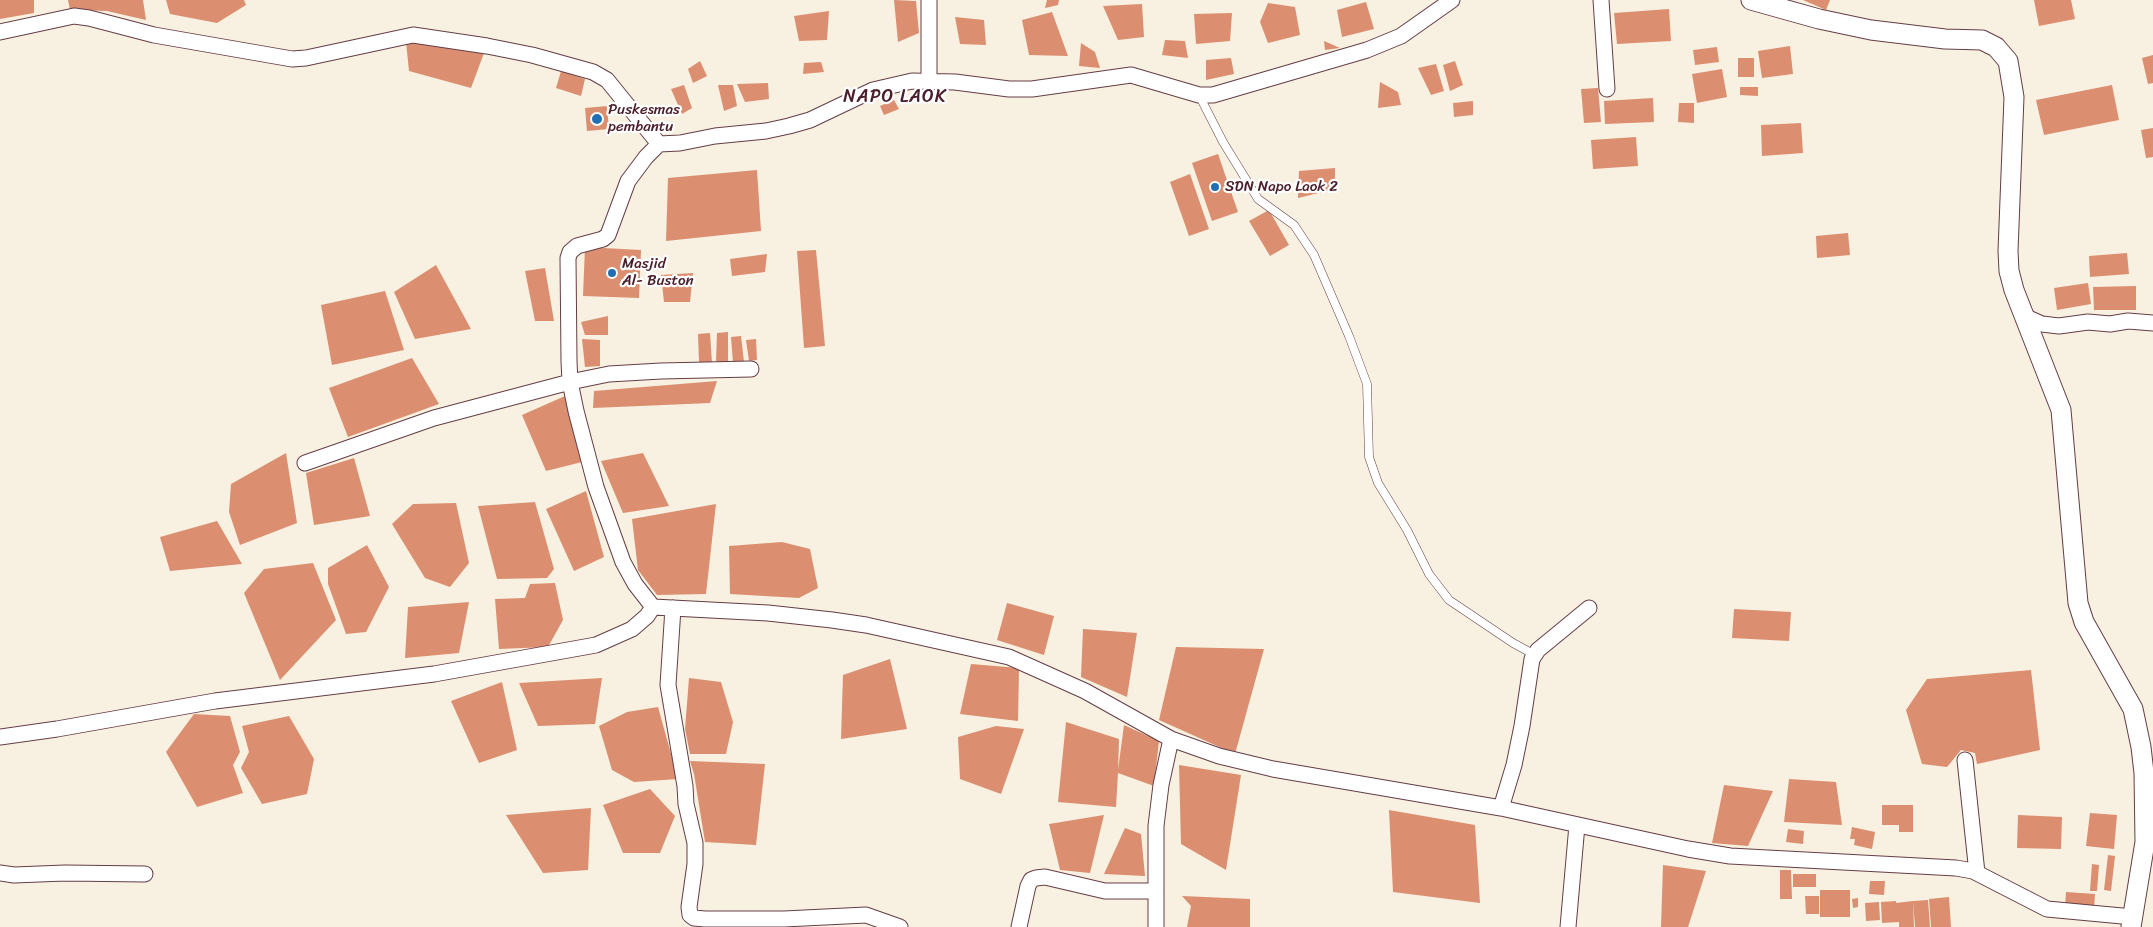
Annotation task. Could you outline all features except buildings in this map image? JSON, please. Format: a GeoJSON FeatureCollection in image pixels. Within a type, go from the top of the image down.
{"type":"FeatureCollection","features":[{"type":"Feature","properties":{"kind":"street"},"geometry":{"type":"LineString","coordinates":[[929,0],[929,82]]}},
{"type":"Feature","properties":{"kind":"street"},"geometry":{"type":"LineString","coordinates":[[1452,0],[1401,36],[1368,50],[1213,95],[1198,95],[1144,77],[1131,75],[1032,89],[912,81],[873,90],[810,120],[789,126],[766,131],[715,136],[680,143],[659,144],[646,157],[628,181],[608,235],[576,246],[570,252],[568,258],[570,382],[576,412],[596,487],[623,562],[635,584],[653,607],[768,613],[832,620],[866,625],[1009,656],[1085,690],[1171,739],[1219,756],[1273,769],[1501,808],[1730,856],[1956,868],[1977,872],[2047,909],[2132,922],[2145,842],[2144,773],[2137,721],[2128,699],[2084,622],[2078,603],[2061,410],[2014,290],[2008,251],[2014,97],[2008,61],[1996,47],[1982,40],[1945,39],[1871,30],[1751,0]]}},
{"type":"Feature","properties":{"kind":"street"},"geometry":{"type":"LineString","coordinates":[[1601,0],[1607,89]]}},
{"type":"Feature","properties":{"kind":"street"},"geometry":{"type":"LineString","coordinates":[[0,32],[74,16],[89,18],[154,35],[292,59],[306,58],[413,35],[486,46],[532,55],[593,72],[607,80],[659,144]]}},
{"type":"Feature","properties":{"kind":"street"},"geometry":{"type":"LineString","coordinates":[[2024,316],[2042,324],[2059,326],[2088,322],[2110,324],[2128,321],[2153,323]]}},
{"type":"Feature","properties":{"kind":"street"},"geometry":{"type":"LineString","coordinates":[[305,463],[434,418],[570,382],[609,374],[751,369]]}},
{"type":"Feature","properties":{"kind":"street"},"geometry":{"type":"LineString","coordinates":[[0,737],[57,729],[215,701],[434,674],[596,645],[632,629],[647,616],[653,607]]}},
{"type":"Feature","properties":{"kind":"street"},"geometry":{"type":"LineString","coordinates":[[673,608],[668,685],[685,786],[686,804],[694,843],[695,864],[689,907],[690,915],[694,918],[705,919],[866,915],[900,927]]}},
{"type":"Feature","properties":{"kind":"street"},"geometry":{"type":"LineString","coordinates":[[1501,808],[1514,764],[1532,659],[1547,642],[1589,608]]}},
{"type":"Feature","properties":{"kind":"street"},"geometry":{"type":"LineString","coordinates":[[1156,927],[1158,809],[1171,739]]}},
{"type":"Feature","properties":{"kind":"street"},"geometry":{"type":"LineString","coordinates":[[1966,760],[1977,872]]}},
{"type":"Feature","properties":{"kind":"street"},"geometry":{"type":"LineString","coordinates":[[1568,927],[1578,825]]}},
{"type":"Feature","properties":{"kind":"street"},"geometry":{"type":"LineString","coordinates":[[0,873],[14,875],[120,872],[146,874]]}},
{"type":"Feature","properties":{"kind":"street"},"geometry":{"type":"LineString","coordinates":[[1019,927],[1028,886],[1036,878],[1045,877],[1105,891],[1156,891]]}},
{"type":"Feature","properties":{"kind":"lane"},"geometry":{"type":"LineString","coordinates":[[1198,95],[1223,142],[1258,199],[1294,225],[1314,255],[1349,336],[1367,384],[1369,457],[1378,483],[1407,530],[1429,574],[1449,600],[1498,634],[1536,655]]}},
{"type":"Feature","properties":{"kind":"place","name":"Puskesmas pembantu"},"geometry":{"type":"Point","coordinates":[597,119]}},
{"type":"Feature","properties":{"kind":"place","name":"SDN Napo Laok 2"},"geometry":{"type":"Point","coordinates":[1215,187]}},
{"type":"Feature","properties":{"kind":"place","name":"Masjid Al- Buston"},"geometry":{"type":"Point","coordinates":[612,273]}},
{"type":"Feature","properties":{"kind":"district","name":"NAPO LAOK"},"geometry":{"type":"Point","coordinates":[895,97]}}]}
